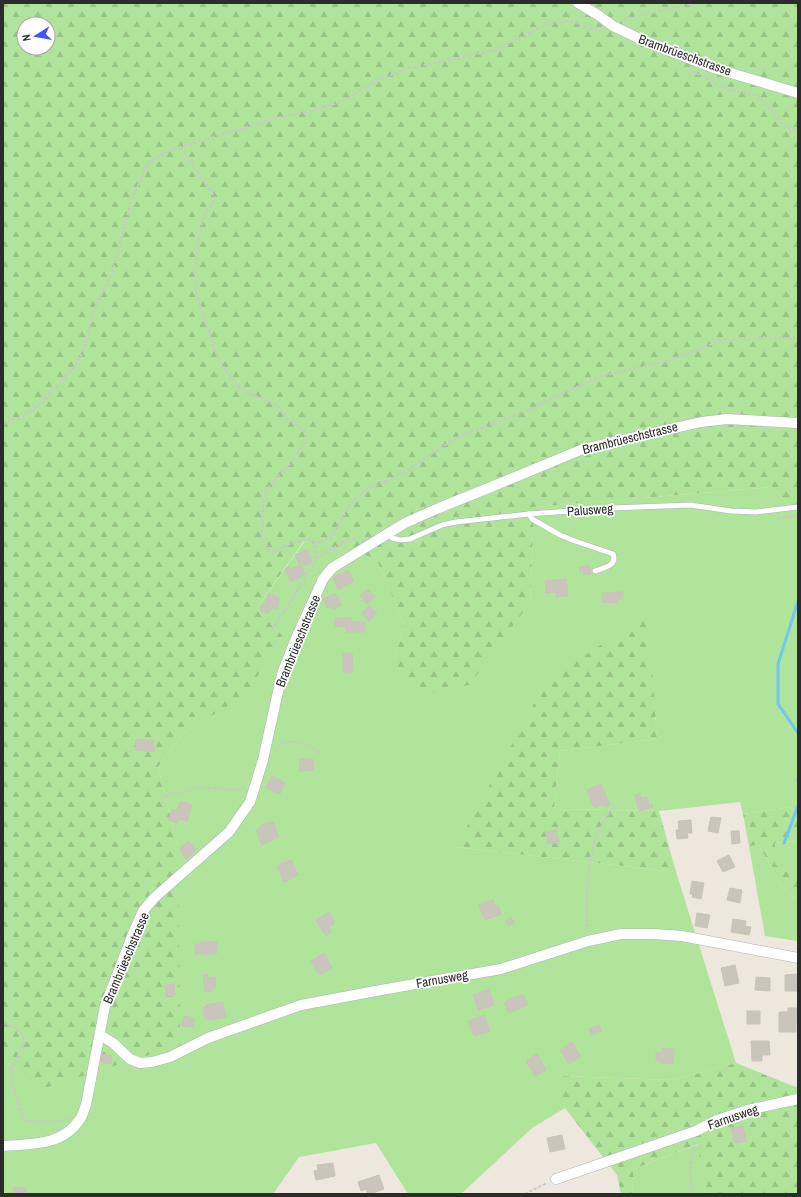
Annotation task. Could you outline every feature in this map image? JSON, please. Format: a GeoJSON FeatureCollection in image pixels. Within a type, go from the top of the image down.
{"type":"FeatureCollection","features":[{"type":"Feature","properties":{"kind":"street","name":"Brambrüeschstrasse"},"geometry":{"type":"LineString","coordinates":[[578,3],[613,26],[642,40],[714,68],[798,93]]}},
{"type":"Feature","properties":{"kind":"street","name":"Brambrüeschstrasse"},"geometry":{"type":"LineString","coordinates":[[3,1146],[41,1143],[57,1139],[72,1129],[81,1119],[86,1105],[105,1006],[143,911],[154,898],[229,832],[250,802],[263,760],[283,671],[323,579],[332,568],[405,523],[583,449],[707,421],[727,419],[798,423]]}},
{"type":"Feature","properties":{"kind":"street","name":"Farnusweg"},"geometry":{"type":"LineString","coordinates":[[100,1036],[113,1043],[130,1059],[140,1063],[152,1062],[170,1056],[208,1038],[301,1006],[352,995],[501,969],[588,941],[621,934],[682,936],[798,958]]}},
{"type":"Feature","properties":{"kind":"street","name":"Farnusweg"},"geometry":{"type":"LineString","coordinates":[[556,1179],[696,1131],[717,1120],[748,1110],[798,1099]]}},
{"type":"Feature","properties":{"kind":"lane","name":"Palusweg"},"geometry":{"type":"LineString","coordinates":[[386,534],[392,538],[405,540],[431,529],[449,524],[529,514],[612,508],[690,505],[731,512],[756,512],[798,507]]}},
{"type":"Feature","properties":{"kind":"lane"},"geometry":{"type":"LineString","coordinates":[[529,514],[532,519],[560,534],[575,541],[613,554],[615,557],[614,562],[596,571]]}},
{"type":"Feature","properties":{"kind":"path"},"geometry":{"type":"LineString","coordinates":[[3,424],[24,416],[42,403],[74,367],[83,352],[94,310],[112,274],[131,201],[144,171],[151,161],[158,156],[180,147],[277,118],[311,111],[342,102],[376,81],[394,74],[439,61],[492,51],[548,24],[571,20],[594,30],[602,31],[628,18],[697,3]]}},
{"type":"Feature","properties":{"kind":"path"},"geometry":{"type":"LineString","coordinates":[[687,69],[729,90],[758,96],[772,110],[783,126],[798,131]]}},
{"type":"Feature","properties":{"kind":"path"},"geometry":{"type":"LineString","coordinates":[[180,147],[216,199],[204,215],[195,265],[196,292],[215,352],[228,374],[244,392],[270,401],[280,408],[287,418],[304,432],[307,440],[293,460],[268,488],[264,498],[262,535],[269,551],[273,553],[281,547],[296,541],[309,539],[316,547]]}},
{"type":"Feature","properties":{"kind":"path"},"geometry":{"type":"LineString","coordinates":[[317,558],[315,551],[317,543],[332,536],[351,504],[364,491],[409,470],[438,449],[462,435],[533,408],[598,377],[672,360],[721,340],[764,337],[798,337]]}},
{"type":"Feature","properties":{"kind":"path"},"geometry":{"type":"LineString","coordinates":[[263,760],[269,759],[283,743],[291,741],[321,753]]}},
{"type":"Feature","properties":{"kind":"path"},"geometry":{"type":"LineString","coordinates":[[164,796],[200,787],[235,790],[255,787]]}},
{"type":"Feature","properties":{"kind":"path"},"geometry":{"type":"LineString","coordinates":[[588,941],[587,898],[589,861],[601,825],[615,806]]}},
{"type":"Feature","properties":{"kind":"path"},"geometry":{"type":"LineString","coordinates":[[3,1023],[19,1031],[25,1042],[12,1068],[12,1076],[19,1110],[25,1121],[56,1122],[68,1118],[73,1112]]}},
{"type":"Feature","properties":{"kind":"path"},"geometry":{"type":"LineString","coordinates":[[692,1194],[690,1169],[696,1131]]}},
{"type":"Feature","properties":{"kind":"path"},"geometry":{"type":"LineString","coordinates":[[525,1194],[556,1179]]}},
{"type":"Feature","properties":{"kind":"green space"},"geometry":{"type":"Polygon","coordinates":[[[3,3],[798,3],[798,513],[772,487],[534,507],[530,603],[469,685],[425,694],[394,662],[404,624],[376,558],[304,541],[256,609],[283,636],[246,694],[183,734],[158,767],[178,846],[180,1045],[38,1090],[3,1058],[3,3]]]}},
{"type":"Feature","properties":{"kind":"green space"},"geometry":{"type":"Polygon","coordinates":[[[772,487],[798,513],[798,806],[743,814],[740,802],[659,811],[554,809],[560,751],[657,739],[647,614],[456,847],[676,872],[736,1063],[673,1080],[561,1076],[565,1108],[532,1128],[461,1194],[408,1194],[376,1143],[299,1157],[273,1194],[3,1194],[3,1058],[38,1090],[178,846],[158,767],[183,734],[246,693],[283,636],[256,609],[305,541],[376,558],[404,624],[394,662],[530,603],[534,507],[772,487]]]}},
{"type":"Feature","properties":{"kind":"green space"},"geometry":{"type":"Polygon","coordinates":[[[648,614],[657,739],[560,751],[554,809],[659,811],[676,872],[456,847],[547,680],[648,614]]]}},
{"type":"Feature","properties":{"kind":"green space"},"geometry":{"type":"Polygon","coordinates":[[[798,806],[798,841],[775,843],[775,864],[798,880],[798,901],[783,889],[759,845],[749,846],[743,814],[798,806]]]}},
{"type":"Feature","properties":{"kind":"green space"},"geometry":{"type":"Polygon","coordinates":[[[798,841],[798,880],[775,864],[775,843],[798,841]]]}},
{"type":"Feature","properties":{"kind":"green space"},"geometry":{"type":"Polygon","coordinates":[[[759,845],[783,889],[798,901],[798,941],[765,936],[749,846],[759,845]]]}},
{"type":"Feature","properties":{"kind":"green space"},"geometry":{"type":"Polygon","coordinates":[[[736,1063],[798,1088],[798,1194],[705,1194],[698,1144],[634,1169],[632,1194],[621,1194],[617,1175],[565,1108],[560,1076],[673,1080],[736,1063]]]}},
{"type":"Feature","properties":{"kind":"green space"},"geometry":{"type":"Polygon","coordinates":[[[699,1144],[705,1194],[632,1194],[634,1169],[699,1144]]]}},
{"type":"Feature","properties":{"kind":"building"},"geometry":{"type":"Polygon","coordinates":[[[307,550],[312,562],[304,566],[303,563],[299,565],[295,555],[307,550]]]}},
{"type":"Feature","properties":{"kind":"building"},"geometry":{"type":"Polygon","coordinates":[[[301,565],[305,574],[290,582],[285,569],[289,567],[290,569],[301,565]]]}},
{"type":"Feature","properties":{"kind":"building"},"geometry":{"type":"Polygon","coordinates":[[[590,566],[591,574],[584,575],[583,571],[580,572],[579,567],[590,566]]]}},
{"type":"Feature","properties":{"kind":"building"},"geometry":{"type":"Polygon","coordinates":[[[348,570],[354,581],[338,590],[333,578],[348,570]]]}},
{"type":"Feature","properties":{"kind":"building"},"geometry":{"type":"Polygon","coordinates":[[[566,579],[568,596],[556,597],[556,592],[546,593],[545,581],[566,579]]]}},
{"type":"Feature","properties":{"kind":"building"},"geometry":{"type":"Polygon","coordinates":[[[368,589],[375,597],[367,604],[360,595],[368,589]]]}},
{"type":"Feature","properties":{"kind":"building"},"geometry":{"type":"Polygon","coordinates":[[[623,592],[623,599],[619,599],[618,603],[602,602],[602,593],[623,592]]]}},
{"type":"Feature","properties":{"kind":"building"},"geometry":{"type":"Polygon","coordinates":[[[269,593],[279,598],[277,609],[273,607],[268,614],[260,609],[265,603],[269,593]]]}},
{"type":"Feature","properties":{"kind":"building"},"geometry":{"type":"Polygon","coordinates":[[[335,593],[342,605],[333,609],[332,606],[327,608],[323,599],[335,593]]]}},
{"type":"Feature","properties":{"kind":"building"},"geometry":{"type":"Polygon","coordinates":[[[369,606],[377,613],[369,621],[361,614],[369,606]]]}},
{"type":"Feature","properties":{"kind":"building"},"geometry":{"type":"Polygon","coordinates":[[[335,618],[351,618],[351,622],[365,622],[365,632],[346,632],[347,627],[335,626],[335,618]]]}},
{"type":"Feature","properties":{"kind":"building"},"geometry":{"type":"Polygon","coordinates":[[[343,653],[352,653],[353,672],[343,672],[343,653]]]}},
{"type":"Feature","properties":{"kind":"building"},"geometry":{"type":"Polygon","coordinates":[[[136,739],[154,741],[154,752],[135,750],[136,739]]]}},
{"type":"Feature","properties":{"kind":"building"},"geometry":{"type":"Polygon","coordinates":[[[299,759],[313,759],[314,770],[300,771],[299,759]]]}},
{"type":"Feature","properties":{"kind":"building"},"geometry":{"type":"Polygon","coordinates":[[[272,776],[285,783],[280,794],[266,788],[272,776]]]}},
{"type":"Feature","properties":{"kind":"building"},"geometry":{"type":"Polygon","coordinates":[[[601,784],[610,805],[605,807],[603,804],[594,808],[587,790],[601,784]]]}},
{"type":"Feature","properties":{"kind":"building"},"geometry":{"type":"Polygon","coordinates":[[[640,793],[641,798],[647,797],[649,805],[652,804],[653,807],[639,811],[635,795],[640,793]]]}},
{"type":"Feature","properties":{"kind":"building"},"geometry":{"type":"Polygon","coordinates":[[[181,801],[192,805],[187,821],[179,819],[177,823],[168,820],[172,809],[177,811],[181,801]]]}},
{"type":"Feature","properties":{"kind":"building"},"geometry":{"type":"Polygon","coordinates":[[[711,817],[721,818],[718,833],[708,831],[711,817]]]}},
{"type":"Feature","properties":{"kind":"building"},"geometry":{"type":"Polygon","coordinates":[[[691,820],[692,833],[687,833],[688,838],[677,839],[676,830],[679,830],[678,821],[691,820]]]}},
{"type":"Feature","properties":{"kind":"building"},"geometry":{"type":"Polygon","coordinates":[[[273,822],[279,837],[262,845],[256,830],[263,824],[273,822]]]}},
{"type":"Feature","properties":{"kind":"building"},"geometry":{"type":"Polygon","coordinates":[[[556,830],[559,842],[548,844],[546,833],[556,830]]]}},
{"type":"Feature","properties":{"kind":"building"},"geometry":{"type":"Polygon","coordinates":[[[731,831],[739,831],[740,843],[732,844],[731,831]]]}},
{"type":"Feature","properties":{"kind":"building"},"geometry":{"type":"Polygon","coordinates":[[[188,841],[196,851],[186,859],[180,848],[188,841]]]}},
{"type":"Feature","properties":{"kind":"building"},"geometry":{"type":"Polygon","coordinates":[[[729,855],[735,867],[723,872],[717,861],[729,855]]]}},
{"type":"Feature","properties":{"kind":"building"},"geometry":{"type":"Polygon","coordinates":[[[291,860],[298,875],[284,882],[277,866],[291,860]]]}},
{"type":"Feature","properties":{"kind":"building"},"geometry":{"type":"Polygon","coordinates":[[[692,881],[704,883],[701,899],[692,897],[693,894],[690,894],[692,881]]]}},
{"type":"Feature","properties":{"kind":"building"},"geometry":{"type":"Polygon","coordinates":[[[730,888],[742,890],[740,903],[727,900],[730,888]]]}},
{"type":"Feature","properties":{"kind":"building"},"geometry":{"type":"Polygon","coordinates":[[[493,899],[495,906],[498,905],[501,914],[485,920],[479,905],[493,899]]]}},
{"type":"Feature","properties":{"kind":"building"},"geometry":{"type":"Polygon","coordinates":[[[329,912],[335,923],[329,927],[332,932],[326,936],[316,920],[329,912]]]}},
{"type":"Feature","properties":{"kind":"building"},"geometry":{"type":"Polygon","coordinates":[[[697,913],[710,915],[707,928],[695,926],[697,913]]]}},
{"type":"Feature","properties":{"kind":"building"},"geometry":{"type":"Polygon","coordinates":[[[511,917],[514,923],[508,926],[506,920],[511,917]]]}},
{"type":"Feature","properties":{"kind":"building"},"geometry":{"type":"Polygon","coordinates":[[[733,919],[746,921],[745,926],[751,927],[749,935],[731,932],[733,919]]]}},
{"type":"Feature","properties":{"kind":"building"},"geometry":{"type":"Polygon","coordinates":[[[201,942],[217,942],[217,953],[195,954],[195,944],[201,944],[201,942]]]}},
{"type":"Feature","properties":{"kind":"building"},"geometry":{"type":"Polygon","coordinates":[[[324,953],[332,968],[319,975],[311,961],[324,953]]]}},
{"type":"Feature","properties":{"kind":"building"},"geometry":{"type":"Polygon","coordinates":[[[735,965],[739,983],[725,986],[721,968],[735,965]]]}},
{"type":"Feature","properties":{"kind":"building"},"geometry":{"type":"Polygon","coordinates":[[[208,974],[208,978],[215,977],[216,988],[212,988],[212,991],[205,992],[203,975],[208,974]]]}},
{"type":"Feature","properties":{"kind":"building"},"geometry":{"type":"Polygon","coordinates":[[[798,974],[798,991],[785,991],[785,975],[798,974]]]}},
{"type":"Feature","properties":{"kind":"building"},"geometry":{"type":"Polygon","coordinates":[[[756,977],[770,978],[770,991],[755,990],[756,977]]]}},
{"type":"Feature","properties":{"kind":"building"},"geometry":{"type":"Polygon","coordinates":[[[174,984],[175,996],[166,996],[165,985],[174,984]]]}},
{"type":"Feature","properties":{"kind":"building"},"geometry":{"type":"Polygon","coordinates":[[[489,989],[494,1005],[478,1010],[473,995],[489,989]]]}},
{"type":"Feature","properties":{"kind":"building"},"geometry":{"type":"Polygon","coordinates":[[[523,994],[528,1005],[509,1013],[504,1002],[523,994]]]}},
{"type":"Feature","properties":{"kind":"building"},"geometry":{"type":"Polygon","coordinates":[[[223,1002],[226,1017],[209,1020],[205,1019],[203,1008],[207,1007],[206,1005],[223,1002]]]}},
{"type":"Feature","properties":{"kind":"building"},"geometry":{"type":"Polygon","coordinates":[[[788,1008],[798,1008],[798,1023],[796,1023],[796,1032],[779,1032],[779,1012],[788,1012],[788,1008]]]}},
{"type":"Feature","properties":{"kind":"building"},"geometry":{"type":"Polygon","coordinates":[[[747,1011],[760,1011],[760,1024],[747,1024],[747,1011]]]}},
{"type":"Feature","properties":{"kind":"building"},"geometry":{"type":"Polygon","coordinates":[[[484,1015],[490,1031],[474,1036],[468,1021],[484,1015]]]}},
{"type":"Feature","properties":{"kind":"building"},"geometry":{"type":"Polygon","coordinates":[[[184,1016],[194,1018],[193,1027],[182,1026],[184,1016]]]}},
{"type":"Feature","properties":{"kind":"building"},"geometry":{"type":"Polygon","coordinates":[[[599,1025],[601,1031],[592,1035],[589,1029],[599,1025]]]}},
{"type":"Feature","properties":{"kind":"building"},"geometry":{"type":"Polygon","coordinates":[[[751,1041],[769,1041],[770,1055],[762,1055],[762,1061],[752,1061],[751,1041]]]}},
{"type":"Feature","properties":{"kind":"building"},"geometry":{"type":"Polygon","coordinates":[[[572,1042],[581,1056],[569,1064],[560,1050],[572,1042]]]}},
{"type":"Feature","properties":{"kind":"building"},"geometry":{"type":"Polygon","coordinates":[[[662,1048],[674,1049],[673,1064],[661,1063],[661,1061],[656,1060],[656,1052],[662,1053],[662,1048]]]}},
{"type":"Feature","properties":{"kind":"building"},"geometry":{"type":"Polygon","coordinates":[[[101,1054],[112,1056],[111,1064],[100,1062],[101,1054]]]}},
{"type":"Feature","properties":{"kind":"building"},"geometry":{"type":"Polygon","coordinates":[[[537,1054],[546,1070],[535,1076],[526,1061],[537,1054]]]}},
{"type":"Feature","properties":{"kind":"building"},"geometry":{"type":"Polygon","coordinates":[[[743,1126],[746,1141],[735,1143],[731,1128],[743,1126]]]}},
{"type":"Feature","properties":{"kind":"building"},"geometry":{"type":"Polygon","coordinates":[[[562,1135],[565,1149],[550,1152],[547,1138],[562,1135]]]}},
{"type":"Feature","properties":{"kind":"building"},"geometry":{"type":"Polygon","coordinates":[[[333,1163],[335,1176],[316,1180],[314,1171],[318,1170],[317,1165],[333,1163]]]}},
{"type":"Feature","properties":{"kind":"building"},"geometry":{"type":"Polygon","coordinates":[[[379,1175],[384,1189],[370,1194],[368,1194],[366,1189],[361,1191],[358,1182],[379,1175]]]}},
{"type":"Feature","properties":{"kind":"building"},"geometry":{"type":"Polygon","coordinates":[[[14,1187],[26,1188],[26,1194],[13,1194],[14,1187]]]}},
{"type":"Feature","properties":{"kind":"waterway"},"geometry":{"type":"LineString","coordinates":[[798,601],[778,664],[778,704],[798,733]]}},
{"type":"Feature","properties":{"kind":"waterway"},"geometry":{"type":"LineString","coordinates":[[784,843],[798,806]]}}]}
